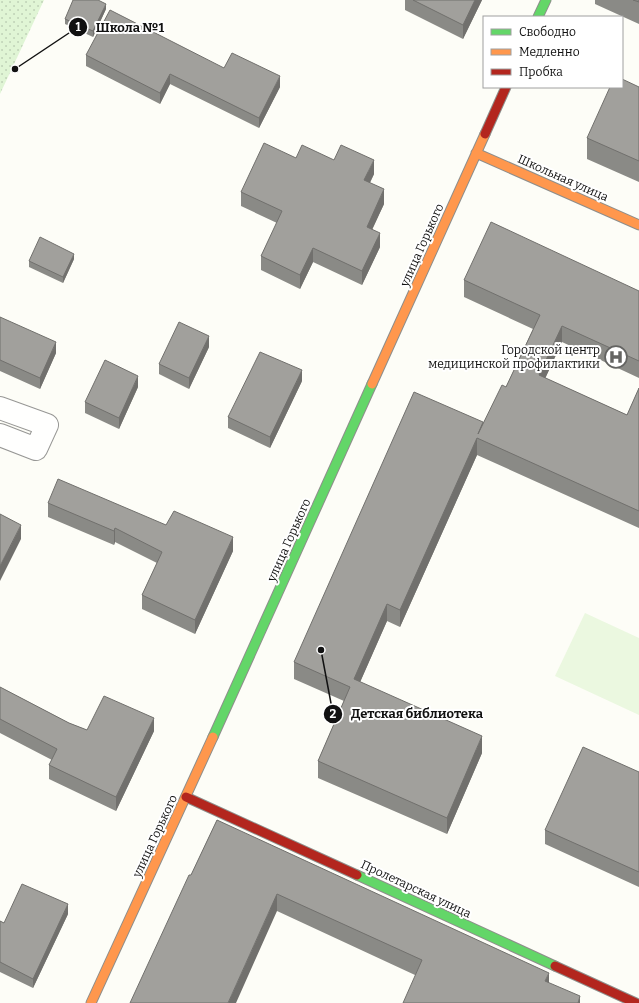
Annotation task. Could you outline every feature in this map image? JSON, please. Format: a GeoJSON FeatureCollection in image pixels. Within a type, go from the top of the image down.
{"type":"FeatureCollection","features":[{"type":"Feature","properties":{"kind":"street"},"geometry":{"type":"LineString","coordinates":[[538,16],[546,0]]}},
{"type":"Feature","properties":{"kind":"street","name":"улица Горького"},"geometry":{"type":"LineString","coordinates":[[91,1003],[186,797],[506,88]]}},
{"type":"Feature","properties":{"kind":"street","name":"Школьная улица"},"geometry":{"type":"LineString","coordinates":[[476,153],[639,226]]}},
{"type":"Feature","properties":{"kind":"street"},"geometry":{"type":"LineString","coordinates":[[0,408],[47,425],[36,448],[0,434]]}},
{"type":"Feature","properties":{"kind":"street","name":"Пролетарская улица"},"geometry":{"type":"LineString","coordinates":[[186,797],[636,1003]]}},
{"type":"Feature","properties":{"kind":"green space"},"geometry":{"type":"Polygon","coordinates":[[[0,0],[44,0],[0,94],[0,0]]]}},
{"type":"Feature","properties":{"kind":"green space"},"geometry":{"type":"Polygon","coordinates":[[[585,613],[639,638],[639,715],[555,676],[585,613]]]}},
{"type":"Feature","properties":{"kind":"building"},"geometry":{"type":"Polygon","coordinates":[[[73,0],[98,0],[106,4],[93,31],[65,19],[73,0]]]}},
{"type":"Feature","properties":{"kind":"building"},"geometry":{"type":"Polygon","coordinates":[[[413,0],[475,0],[463,25],[413,0]]]}},
{"type":"Feature","properties":{"kind":"building"},"geometry":{"type":"Polygon","coordinates":[[[110,10],[224,68],[232,53],[280,76],[259,118],[170,74],[160,93],[86,55],[110,10]]]}},
{"type":"Feature","properties":{"kind":"building"},"geometry":{"type":"Polygon","coordinates":[[[623,79],[639,87],[639,161],[587,138],[610,88],[623,88],[623,79]]]}},
{"type":"Feature","properties":{"kind":"building"},"geometry":{"type":"Polygon","coordinates":[[[264,143],[296,158],[302,145],[334,160],[341,145],[374,160],[364,180],[384,189],[367,227],[380,233],[362,271],[313,248],[300,275],[261,256],[282,211],[241,192],[264,143]]]}},
{"type":"Feature","properties":{"kind":"building"},"geometry":{"type":"Polygon","coordinates":[[[491,222],[639,291],[639,361],[562,326],[539,375],[627,415],[639,388],[639,511],[477,438],[400,610],[387,604],[354,679],[482,736],[447,818],[318,761],[350,687],[294,662],[414,392],[483,422],[478,434],[502,385],[506,387],[540,315],[464,280],[491,222]]]}},
{"type":"Feature","properties":{"kind":"building"},"geometry":{"type":"Polygon","coordinates":[[[40,237],[74,254],[63,277],[29,261],[40,237]]]}},
{"type":"Feature","properties":{"kind":"building"},"geometry":{"type":"Polygon","coordinates":[[[0,317],[56,342],[40,378],[0,360],[0,317]]]}},
{"type":"Feature","properties":{"kind":"building"},"geometry":{"type":"Polygon","coordinates":[[[179,322],[209,336],[189,378],[159,364],[179,322]]]}},
{"type":"Feature","properties":{"kind":"building"},"geometry":{"type":"Polygon","coordinates":[[[260,352],[302,370],[270,437],[228,417],[260,352]]]}},
{"type":"Feature","properties":{"kind":"building"},"geometry":{"type":"Polygon","coordinates":[[[105,360],[138,376],[119,418],[85,402],[105,360]]]}},
{"type":"Feature","properties":{"kind":"building"},"geometry":{"type":"Polygon","coordinates":[[[58,479],[166,525],[174,511],[233,537],[195,620],[142,595],[162,552],[115,528],[114,531],[48,503],[58,479]]]}},
{"type":"Feature","properties":{"kind":"building"},"geometry":{"type":"Polygon","coordinates":[[[0,514],[21,525],[0,566],[0,514]]]}},
{"type":"Feature","properties":{"kind":"building"},"geometry":{"type":"Polygon","coordinates":[[[0,687],[69,723],[87,730],[104,696],[154,718],[116,797],[49,765],[57,749],[0,719],[0,687]]]}},
{"type":"Feature","properties":{"kind":"building"},"geometry":{"type":"Polygon","coordinates":[[[583,747],[639,772],[639,872],[545,830],[583,747]]]}},
{"type":"Feature","properties":{"kind":"building"},"geometry":{"type":"Polygon","coordinates":[[[217,820],[549,973],[545,981],[580,996],[578,1003],[403,1003],[422,960],[277,894],[228,1003],[130,1003],[189,875],[191,875],[217,820]]]}},
{"type":"Feature","properties":{"kind":"building"},"geometry":{"type":"Polygon","coordinates":[[[22,884],[68,904],[33,979],[0,962],[0,921],[4,923],[22,884]]]}},
{"type":"Feature","properties":{"kind":"traffic: fast"},"geometry":{"type":"LineString","coordinates":[[538,16],[546,0]]}},
{"type":"Feature","properties":{"kind":"traffic: fast"},"geometry":{"type":"LineString","coordinates":[[213,737],[372,384]]}},
{"type":"Feature","properties":{"kind":"traffic: fast"},"geometry":{"type":"LineString","coordinates":[[357,875],[555,966]]}},
{"type":"Feature","properties":{"kind":"traffic: slow"},"geometry":{"type":"LineString","coordinates":[[372,384],[485,134]]}},
{"type":"Feature","properties":{"kind":"traffic: slow"},"geometry":{"type":"LineString","coordinates":[[476,153],[639,225]]}},
{"type":"Feature","properties":{"kind":"traffic: slow"},"geometry":{"type":"LineString","coordinates":[[91,1003],[213,737]]}},
{"type":"Feature","properties":{"kind":"traffic: jam"},"geometry":{"type":"LineString","coordinates":[[485,134],[506,88]]}},
{"type":"Feature","properties":{"kind":"traffic: jam"},"geometry":{"type":"LineString","coordinates":[[186,797],[357,875]]}},
{"type":"Feature","properties":{"kind":"traffic: jam"},"geometry":{"type":"LineString","coordinates":[[555,966],[636,1003]]}},
{"type":"Feature","properties":{"kind":"place","name":"Школа №1"},"geometry":{"type":"Point","coordinates":[15,69]}},
{"type":"Feature","properties":{"kind":"place","name":"Городской центр медицинской профилактики"},"geometry":{"type":"Point","coordinates":[616,357]}},
{"type":"Feature","properties":{"kind":"place","name":"Детская библиотека"},"geometry":{"type":"Point","coordinates":[321,650]}}]}
